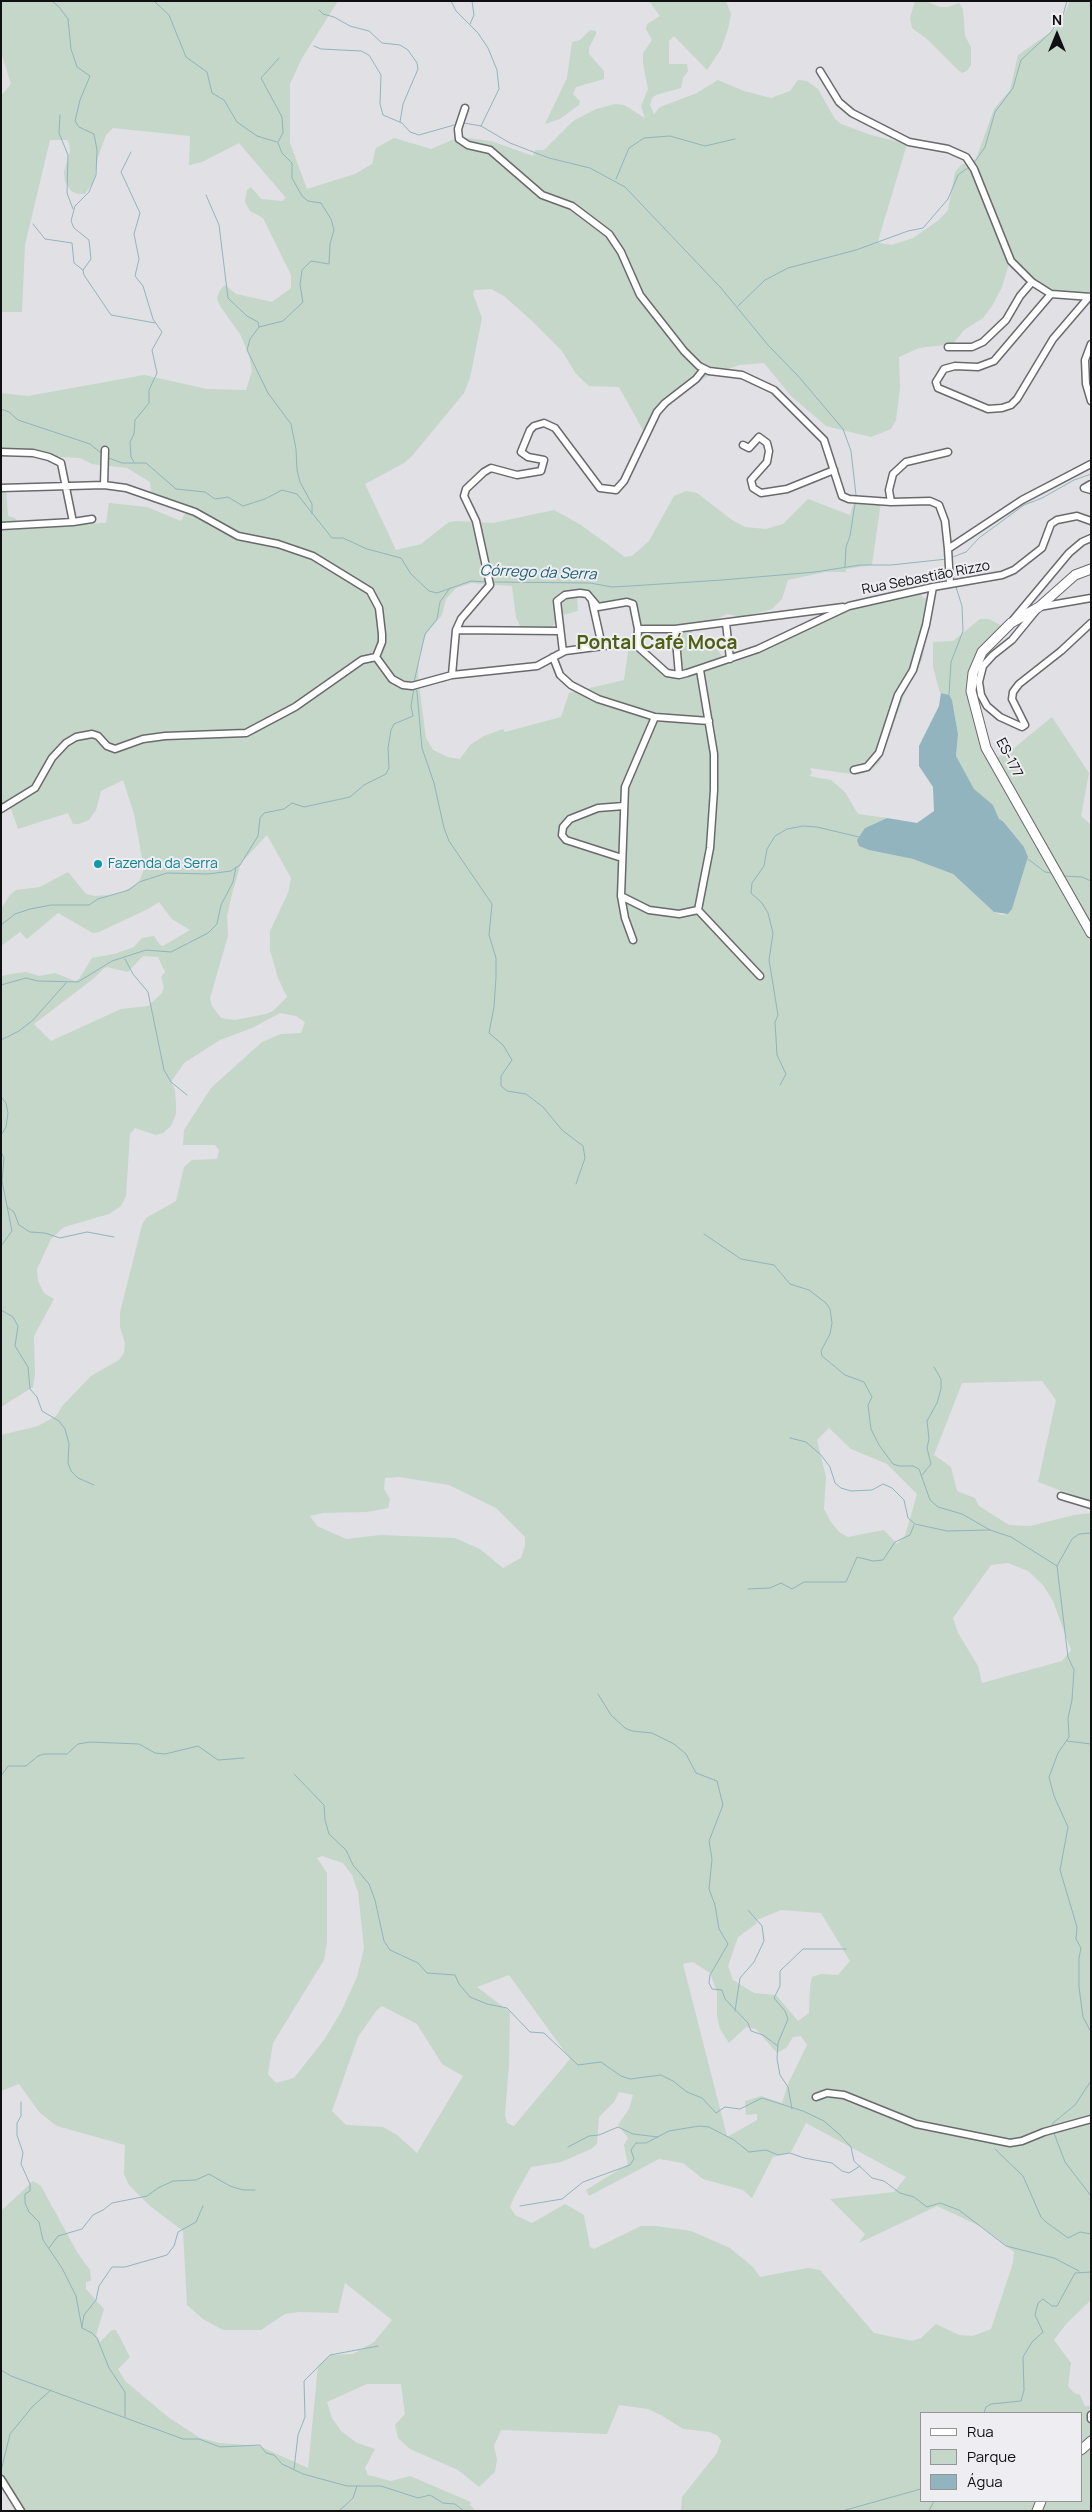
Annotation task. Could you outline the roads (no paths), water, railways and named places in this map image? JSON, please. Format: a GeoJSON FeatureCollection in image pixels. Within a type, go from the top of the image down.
{"type":"FeatureCollection","features":[{"type":"Feature","properties":{"kind":"main road","name":"ES-177"},"geometry":{"type":"LineString","coordinates":[[1091,569],[1075,575],[1040,607],[1011,623],[982,652],[976,663],[971,691],[986,748],[1091,933]]}},
{"type":"Feature","properties":{"kind":"main road"},"geometry":{"type":"LineString","coordinates":[[1082,2449],[1091,2440]]}},
{"type":"Feature","properties":{"kind":"street"},"geometry":{"type":"LineString","coordinates":[[820,71],[839,102],[852,113],[909,142],[948,149],[966,156],[974,169],[1005,250],[1020,270],[1032,282],[1051,294],[1090,297]]}},
{"type":"Feature","properties":{"kind":"street"},"geometry":{"type":"LineString","coordinates":[[465,108],[458,129],[459,139],[468,145],[490,150],[542,195],[572,206],[608,234],[621,252],[640,295],[684,350],[704,369],[742,375],[774,390],[821,436],[834,470],[840,493],[845,498],[891,502],[930,502],[939,505],[945,522],[950,584]]}},
{"type":"Feature","properties":{"kind":"street"},"geometry":{"type":"LineString","coordinates":[[948,347],[972,347],[983,342],[1006,320],[1020,296],[1032,282]]}},
{"type":"Feature","properties":{"kind":"street"},"geometry":{"type":"LineString","coordinates":[[1051,294],[994,361],[978,367],[954,366],[944,369],[936,382],[938,388],[988,409],[1011,405],[1017,399],[1053,339],[1090,297]]}},
{"type":"Feature","properties":{"kind":"street"},"geometry":{"type":"LineString","coordinates":[[1091,344],[1086,384],[1091,401]]}},
{"type":"Feature","properties":{"kind":"street"},"geometry":{"type":"LineString","coordinates":[[452,675],[456,630],[462,619],[490,583],[476,521],[464,496],[466,489],[491,468],[517,475],[541,471],[544,460],[528,457],[520,452],[530,430],[534,426],[544,423],[555,428],[600,488],[616,490],[624,482],[657,412],[665,403],[696,380],[704,369]]}},
{"type":"Feature","properties":{"kind":"street"},"geometry":{"type":"LineString","coordinates":[[743,445],[750,448],[759,437],[767,443],[769,451],[767,462],[751,480],[753,488],[761,493],[787,489],[834,470]]}},
{"type":"Feature","properties":{"kind":"street"},"geometry":{"type":"LineString","coordinates":[[104,485],[105,450]]}},
{"type":"Feature","properties":{"kind":"street"},"geometry":{"type":"LineString","coordinates":[[1,452],[34,453],[58,461],[62,466],[73,522]]}},
{"type":"Feature","properties":{"kind":"street"},"geometry":{"type":"LineString","coordinates":[[891,502],[890,481],[897,468],[918,457],[948,452]]}},
{"type":"Feature","properties":{"kind":"street"},"geometry":{"type":"LineString","coordinates":[[948,555],[1022,500],[1091,464]]}},
{"type":"Feature","properties":{"kind":"street"},"geometry":{"type":"LineString","coordinates":[[1091,484],[1084,488],[1091,490]]}},
{"type":"Feature","properties":{"kind":"street"},"geometry":{"type":"LineString","coordinates":[[1,488],[104,485],[126,488],[196,512],[238,536],[278,544],[314,556],[370,591],[375,597],[382,634],[382,642],[376,657]]}},
{"type":"Feature","properties":{"kind":"street","name":"Rua Sebastião Rizzo"},"geometry":{"type":"LineString","coordinates":[[679,675],[700,670],[758,649],[848,606],[933,587],[990,579],[1014,570],[1042,548],[1052,524],[1062,517],[1076,516],[1091,521]]}},
{"type":"Feature","properties":{"kind":"street"},"geometry":{"type":"LineString","coordinates":[[1,526],[92,520]]}},
{"type":"Feature","properties":{"kind":"street"},"geometry":{"type":"LineString","coordinates":[[1011,623],[1070,553],[1082,542],[1091,538]]}},
{"type":"Feature","properties":{"kind":"street"},"geometry":{"type":"LineString","coordinates":[[854,770],[867,768],[879,753],[898,695],[913,670],[926,625],[933,587]]}},
{"type":"Feature","properties":{"kind":"street"},"geometry":{"type":"LineString","coordinates":[[563,652],[557,604],[559,599],[580,592],[587,594],[601,607],[627,602],[632,604],[638,629],[637,646]]}},
{"type":"Feature","properties":{"kind":"street"},"geometry":{"type":"LineString","coordinates":[[1091,598],[1040,607],[1012,640],[983,666],[979,682],[981,695],[987,706],[1000,717],[1022,727],[1025,724],[1012,699],[1013,692],[1019,684],[1061,651],[1091,623]]}},
{"type":"Feature","properties":{"kind":"street"},"geometry":{"type":"LineString","coordinates":[[592,600],[602,646]]}},
{"type":"Feature","properties":{"kind":"street"},"geometry":{"type":"LineString","coordinates":[[638,629],[674,629],[726,623],[753,617],[848,606]]}},
{"type":"Feature","properties":{"kind":"street"},"geometry":{"type":"LineString","coordinates":[[726,623],[730,659]]}},
{"type":"Feature","properties":{"kind":"street"},"geometry":{"type":"LineString","coordinates":[[376,657],[392,679],[403,685],[417,685],[452,675],[537,666],[563,652],[627,644],[637,646],[667,673],[679,675],[674,629]]}},
{"type":"Feature","properties":{"kind":"street"},"geometry":{"type":"LineString","coordinates":[[456,630],[559,630]]}},
{"type":"Feature","properties":{"kind":"street"},"geometry":{"type":"LineString","coordinates":[[1,809],[35,788],[52,758],[66,742],[76,737],[92,734],[98,736],[107,746],[115,749],[151,738],[246,733],[295,707],[362,660],[376,657]]}},
{"type":"Feature","properties":{"kind":"street"},"geometry":{"type":"LineString","coordinates":[[553,657],[560,675],[571,685],[598,699],[655,717],[708,720]]}},
{"type":"Feature","properties":{"kind":"street"},"geometry":{"type":"LineString","coordinates":[[698,910],[710,848],[714,790],[714,754],[700,670]]}},
{"type":"Feature","properties":{"kind":"street"},"geometry":{"type":"LineString","coordinates":[[633,940],[625,918],[621,896],[625,787],[655,717]]}},
{"type":"Feature","properties":{"kind":"street"},"geometry":{"type":"LineString","coordinates":[[622,858],[572,842],[562,835],[563,827],[570,819],[598,808],[624,806]]}},
{"type":"Feature","properties":{"kind":"street"},"geometry":{"type":"LineString","coordinates":[[621,896],[649,910],[679,914],[698,910]]}},
{"type":"Feature","properties":{"kind":"street"},"geometry":{"type":"LineString","coordinates":[[698,910],[760,976]]}},
{"type":"Feature","properties":{"kind":"street"},"geometry":{"type":"LineString","coordinates":[[1061,1496],[1091,1505]]}},
{"type":"Feature","properties":{"kind":"street"},"geometry":{"type":"LineString","coordinates":[[816,2097],[827,2093],[844,2095],[916,2124],[1010,2143],[1022,2141],[1044,2132],[1091,2118]]}},
{"type":"Feature","properties":{"kind":"street"},"geometry":{"type":"LineString","coordinates":[[1,2479],[21,2511]]}},
{"type":"Feature","properties":{"kind":"water"},"geometry":{"type":"Polygon","coordinates":[[[941,693],[949,695],[952,700],[958,734],[956,756],[974,789],[993,805],[999,819],[1003,821],[1024,847],[1028,857],[1012,909],[1008,914],[994,912],[953,874],[913,859],[869,850],[859,846],[857,840],[865,828],[887,818],[917,823],[934,811],[933,787],[919,766],[919,746],[939,706],[941,693]]]}},
{"type":"Feature","properties":{"kind":"waterway"},"geometry":{"type":"LineString","coordinates":[[52,1],[68,19],[71,49],[77,67],[90,76],[80,100],[75,121],[79,127],[94,134],[97,150],[96,175],[89,192],[75,206],[71,221],[74,228],[89,240],[91,259],[83,270],[84,275],[111,315],[155,323]]}},
{"type":"Feature","properties":{"kind":"waterway"},"geometry":{"type":"LineString","coordinates":[[154,1],[169,15],[186,57],[207,72],[212,93],[224,100],[237,122],[257,136],[277,142]]}},
{"type":"Feature","properties":{"kind":"waterway"},"geometry":{"type":"LineString","coordinates":[[451,1],[456,11],[478,33],[488,48],[497,70],[499,89],[481,126]]}},
{"type":"Feature","properties":{"kind":"waterway"},"geometry":{"type":"LineString","coordinates":[[470,24],[474,15],[472,1]]}},
{"type":"Feature","properties":{"kind":"waterway"},"geometry":{"type":"LineString","coordinates":[[974,163],[985,147],[995,112],[1013,88],[1021,60],[1051,32],[1063,15],[1067,1]]}},
{"type":"Feature","properties":{"kind":"waterway"},"geometry":{"type":"LineString","coordinates":[[319,10],[323,14],[334,17],[350,26],[369,31],[382,43],[400,45],[408,50],[417,63],[418,69],[403,104],[400,122]]}},
{"type":"Feature","properties":{"kind":"waterway"},"geometry":{"type":"LineString","coordinates":[[314,46],[321,49],[361,51],[369,55],[381,75],[380,104],[383,115],[402,123],[410,132],[419,135],[454,125]]}},
{"type":"Feature","properties":{"kind":"waterway"},"geometry":{"type":"LineString","coordinates":[[278,142],[283,133],[282,117],[261,78],[279,58]]}},
{"type":"Feature","properties":{"kind":"waterway"},"geometry":{"type":"LineString","coordinates":[[60,115],[59,133],[68,155],[67,193],[73,209]]}},
{"type":"Feature","properties":{"kind":"waterway"},"geometry":{"type":"LineString","coordinates":[[464,123],[481,126],[510,143],[549,158],[590,168],[625,187],[721,288],[768,345],[799,377],[843,429],[851,451],[856,495]]}},
{"type":"Feature","properties":{"kind":"waterway"},"geometry":{"type":"LineString","coordinates":[[616,179],[629,148],[644,138],[670,136],[705,146],[735,139]]}},
{"type":"Feature","properties":{"kind":"waterway"},"geometry":{"type":"LineString","coordinates":[[278,143],[282,153],[292,163],[292,178],[302,196],[308,201],[321,203],[331,219],[334,230],[330,244],[329,264],[311,261],[302,270],[300,285],[303,302],[283,321],[259,327],[250,339],[247,350],[268,393],[291,424],[296,449],[297,470],[300,482],[312,504],[312,514]]}},
{"type":"Feature","properties":{"kind":"waterway"},"geometry":{"type":"LineString","coordinates":[[131,152],[121,172],[140,213],[134,234],[139,259],[135,276],[143,286],[153,319],[162,332],[152,350],[157,373],[149,390],[149,403],[135,420],[134,434],[130,442],[131,457],[134,462]]}},
{"type":"Feature","properties":{"kind":"waterway"},"geometry":{"type":"LineString","coordinates":[[738,306],[765,280],[788,268],[856,250],[908,231],[923,228],[948,199],[958,175],[969,167]]}},
{"type":"Feature","properties":{"kind":"waterway"},"geometry":{"type":"LineString","coordinates":[[206,195],[219,225],[228,298],[247,316],[258,322],[259,327]]}},
{"type":"Feature","properties":{"kind":"waterway"},"geometry":{"type":"LineString","coordinates":[[33,224],[45,239],[72,243],[74,263],[83,270]]}},
{"type":"Feature","properties":{"kind":"waterway","name":"Córrego da Serra"},"geometry":{"type":"LineString","coordinates":[[1,409],[9,412],[18,420],[90,444],[101,453]]}},
{"type":"Feature","properties":{"kind":"waterway","name":"Córrego da Serra"},"geometry":{"type":"LineString","coordinates":[[106,457],[122,463],[146,463],[176,489],[205,492],[215,499],[228,497],[243,506],[265,499],[282,490],[297,494],[332,538],[343,538],[367,549],[401,558],[411,574],[429,591],[437,593],[471,581],[487,582]]}},
{"type":"Feature","properties":{"kind":"waterway","name":"Córrego da Serra"},"geometry":{"type":"LineString","coordinates":[[950,558],[966,552],[979,538],[1024,505],[1042,498],[1074,480],[1091,474]]}},
{"type":"Feature","properties":{"kind":"waterway"},"geometry":{"type":"LineString","coordinates":[[845,567],[846,547],[850,536],[855,504]]}},
{"type":"Feature","properties":{"kind":"waterway","name":"Córrego da Serra"},"geometry":{"type":"LineString","coordinates":[[493,582],[590,583],[612,587],[722,580],[815,572],[860,565],[891,565],[947,559]]}},
{"type":"Feature","properties":{"kind":"waterway"},"geometry":{"type":"LineString","coordinates":[[949,695],[951,662],[963,631],[962,606],[956,587]]}},
{"type":"Feature","properties":{"kind":"waterway"},"geometry":{"type":"LineString","coordinates":[[414,682],[425,634],[437,619],[440,602],[450,588]]}},
{"type":"Feature","properties":{"kind":"waterway"},"geometry":{"type":"LineString","coordinates":[[1,925],[15,914],[30,909],[51,905],[89,905],[98,899],[129,890],[139,882],[167,873],[208,874],[231,871],[240,865],[258,836],[260,818],[264,813],[284,809],[292,803],[304,807],[350,797],[364,785],[386,774],[389,768],[388,748],[391,730],[394,724],[413,716],[411,706],[414,688]]}},
{"type":"Feature","properties":{"kind":"waterway"},"geometry":{"type":"LineString","coordinates":[[415,688],[417,692],[422,748],[434,783],[444,828],[449,841],[492,904],[489,935],[496,958],[496,977],[494,1007],[489,1033],[503,1045],[512,1060],[501,1076],[501,1086],[507,1091],[526,1094],[543,1107],[562,1130],[583,1146],[585,1158],[576,1184]]}},
{"type":"Feature","properties":{"kind":"waterway"},"geometry":{"type":"LineString","coordinates":[[780,1085],[786,1074],[777,1055],[775,1022],[778,1015],[769,960],[773,933],[768,913],[762,903],[751,893],[752,883],[764,866],[767,849],[775,836],[787,829],[803,826],[817,827],[859,837]]}},
{"type":"Feature","properties":{"kind":"waterway"},"geometry":{"type":"LineString","coordinates":[[1028,859],[1045,872],[1052,873]]}},
{"type":"Feature","properties":{"kind":"waterway"},"geometry":{"type":"LineString","coordinates":[[1,985],[26,978],[38,981],[78,982],[112,961],[146,950],[171,952],[208,933],[217,924],[221,905],[233,882],[236,867]]}},
{"type":"Feature","properties":{"kind":"waterway"},"geometry":{"type":"LineString","coordinates":[[1063,876],[1082,877],[1091,881]]}},
{"type":"Feature","properties":{"kind":"waterway"},"geometry":{"type":"LineString","coordinates":[[125,959],[133,974],[148,992],[164,1070],[171,1082],[187,1095]]}},
{"type":"Feature","properties":{"kind":"waterway"},"geometry":{"type":"LineString","coordinates":[[1,1040],[19,1031],[33,1020],[66,983]]}},
{"type":"Feature","properties":{"kind":"waterway"},"geometry":{"type":"LineString","coordinates":[[1,1097],[6,1103],[8,1113],[6,1127],[1,1135]]}},
{"type":"Feature","properties":{"kind":"waterway"},"geometry":{"type":"LineString","coordinates":[[1,1152],[4,1158],[2,1181],[12,1231],[1,1246]]}},
{"type":"Feature","properties":{"kind":"waterway"},"geometry":{"type":"LineString","coordinates":[[7,1207],[14,1212],[19,1225],[30,1232],[45,1233],[60,1238],[87,1232],[114,1237]]}},
{"type":"Feature","properties":{"kind":"waterway"},"geometry":{"type":"LineString","coordinates":[[704,1234],[741,1259],[774,1265],[790,1284],[809,1290],[826,1303],[830,1309],[832,1323],[830,1334],[821,1351],[822,1356],[845,1375],[864,1382],[872,1397],[868,1405],[871,1429],[879,1445],[893,1464],[913,1466],[919,1469],[930,1500],[938,1507],[962,1514],[990,1530],[1011,1537],[1057,1566]]}},
{"type":"Feature","properties":{"kind":"waterway"},"geometry":{"type":"LineString","coordinates":[[1,1310],[13,1317],[18,1326],[15,1346],[28,1367],[30,1389],[37,1397],[42,1411],[59,1421],[65,1429],[69,1444],[68,1463],[71,1471],[78,1478],[94,1485]]}},
{"type":"Feature","properties":{"kind":"waterway"},"geometry":{"type":"LineString","coordinates":[[922,1475],[931,1464],[927,1448],[929,1439],[927,1421],[937,1403],[941,1389],[941,1379],[934,1367]]}},
{"type":"Feature","properties":{"kind":"waterway"},"geometry":{"type":"LineString","coordinates":[[790,1438],[806,1442],[821,1455],[830,1467],[835,1483],[841,1488],[851,1491],[872,1490],[883,1484],[892,1488],[904,1500],[908,1518],[915,1524],[947,1531],[990,1530]]}},
{"type":"Feature","properties":{"kind":"waterway"},"geometry":{"type":"LineString","coordinates":[[748,1589],[770,1588],[781,1583],[792,1589],[804,1582],[846,1582],[857,1557],[873,1561],[883,1560],[895,1542],[910,1535],[914,1525]]}},
{"type":"Feature","properties":{"kind":"waterway"},"geometry":{"type":"LineString","coordinates":[[1091,1533],[1079,1534],[1072,1539],[1057,1566],[1068,1657],[1074,1670],[1072,1700],[1068,1718],[1069,1737],[1058,1753],[1049,1777],[1054,1796],[1068,1827],[1060,1870],[1077,1927],[1076,1939],[1081,1948],[1079,1987],[1083,2017],[1091,2032]]}},
{"type":"Feature","properties":{"kind":"waterway"},"geometry":{"type":"LineString","coordinates":[[598,1694],[611,1715],[625,1728],[632,1731],[652,1733],[674,1744],[686,1754],[696,1773],[717,1781],[723,1805],[709,1841],[712,1859],[709,1889],[715,1905],[719,1929],[728,1944],[710,1975],[709,1983],[712,1989],[722,1990],[725,1999],[748,2023],[751,2031],[763,2035],[778,2046]]}},
{"type":"Feature","properties":{"kind":"waterway"},"geometry":{"type":"LineString","coordinates":[[1067,1741],[1091,1744]]}},
{"type":"Feature","properties":{"kind":"waterway"},"geometry":{"type":"LineString","coordinates":[[1,1776],[8,1766],[26,1766],[38,1756],[44,1754],[67,1754],[78,1744],[90,1742],[139,1744],[155,1753],[165,1754],[198,1746],[218,1760],[244,1758]]}},
{"type":"Feature","properties":{"kind":"waterway"},"geometry":{"type":"LineString","coordinates":[[294,1774],[324,1805],[325,1820],[329,1834],[346,1850],[353,1865],[369,1884],[375,1900],[384,1941],[390,1950],[418,1963],[427,1973],[455,1975],[459,1984],[470,1997],[487,2004],[507,2008],[530,2032],[544,2033],[578,2065],[601,2062],[621,2076],[630,2079],[661,2075],[673,2081],[687,2092],[702,2098],[716,2113],[725,2107],[740,2109],[762,2098],[803,2111],[824,2121],[840,2135],[851,2147],[854,2161],[872,2178],[884,2181],[900,2193],[914,2197],[927,2207],[940,2203],[959,2210],[1006,2246],[1054,2258],[1079,2271]]}},
{"type":"Feature","properties":{"kind":"waterway"},"geometry":{"type":"LineString","coordinates":[[735,2011],[740,1978],[754,1962],[764,1941],[762,1926],[748,1910]]}},
{"type":"Feature","properties":{"kind":"waterway"},"geometry":{"type":"LineString","coordinates":[[792,2109],[788,2087],[780,2075],[777,2059],[778,2043],[788,2019],[785,2011],[774,1998],[780,1986],[780,1971],[803,1949],[846,1949]]}},
{"type":"Feature","properties":{"kind":"waterway"},"geometry":{"type":"LineString","coordinates":[[1052,2127],[1053,2123],[1075,2105],[1091,2081]]}},
{"type":"Feature","properties":{"kind":"waterway"},"geometry":{"type":"LineString","coordinates":[[21,2102],[21,2116],[17,2123],[17,2135],[23,2153],[21,2164],[30,2184],[30,2191],[25,2194],[25,2203],[29,2212],[39,2222],[43,2240],[62,2268],[76,2296],[82,2328],[97,2338],[109,2368],[125,2392],[125,2417]]}},
{"type":"Feature","properties":{"kind":"waterway"},"geometry":{"type":"LineString","coordinates":[[520,2206],[562,2199],[583,2182],[630,2165],[634,2159],[631,2150],[636,2143],[646,2143],[669,2131],[699,2126],[709,2127],[734,2140],[749,2152],[766,2150],[778,2155],[790,2153],[804,2158],[832,2163],[842,2171],[849,2173],[860,2166]]}},
{"type":"Feature","properties":{"kind":"waterway"},"geometry":{"type":"LineString","coordinates":[[568,2147],[589,2136],[599,2135],[618,2127],[633,2134],[658,2137]]}},
{"type":"Feature","properties":{"kind":"waterway"},"geometry":{"type":"LineString","coordinates":[[1054,2133],[1065,2162],[1091,2196]]}},
{"type":"Feature","properties":{"kind":"waterway"},"geometry":{"type":"LineString","coordinates":[[995,2149],[1023,2176],[1041,2217],[1046,2222],[1068,2238],[1080,2232],[1091,2234]]}},
{"type":"Feature","properties":{"kind":"waterway"},"geometry":{"type":"LineString","coordinates":[[49,2248],[58,2236],[82,2229],[93,2215],[112,2203],[147,2196],[173,2181],[196,2180],[209,2174],[230,2186],[243,2190],[255,2190]]}},
{"type":"Feature","properties":{"kind":"waterway"},"geometry":{"type":"LineString","coordinates":[[82,2327],[84,2315],[96,2300],[99,2286],[112,2267],[125,2267],[167,2255],[174,2246],[178,2232],[196,2222],[203,2206]]}},
{"type":"Feature","properties":{"kind":"waterway"},"geometry":{"type":"LineString","coordinates":[[984,2412],[986,2407],[991,2404],[1021,2401],[1024,2390],[1023,2357],[1032,2342],[1043,2332],[1035,2315],[1038,2303],[1043,2299],[1052,2306],[1057,2306],[1075,2273],[1091,2272]]}},
{"type":"Feature","properties":{"kind":"waterway"},"geometry":{"type":"LineString","coordinates":[[294,2469],[298,2435],[305,2417],[304,2381],[330,2355],[378,2346]]}},
{"type":"Feature","properties":{"kind":"waterway"},"geometry":{"type":"LineString","coordinates":[[1,2370],[11,2376],[183,2439],[199,2439],[220,2447],[260,2445],[266,2453],[274,2455],[282,2464],[303,2474],[347,2486],[381,2486],[418,2498],[430,2495],[443,2503],[455,2504],[464,2511]]}},
{"type":"Feature","properties":{"kind":"waterway"},"geometry":{"type":"LineString","coordinates":[[1,2471],[10,2434],[33,2406],[51,2390]]}},
{"type":"Feature","properties":{"kind":"waterway"},"geometry":{"type":"LineString","coordinates":[[339,2511],[353,2498],[357,2486]]}},
{"type":"Feature","properties":{"kind":"waterway"},"geometry":{"type":"LineString","coordinates":[[842,2511],[920,2489]]}},
{"type":"Feature","properties":{"kind":"waterway"},"geometry":{"type":"LineString","coordinates":[[929,2511],[934,2502]]}},
{"type":"Feature","properties":{"kind":"place","name":"Fazenda da Serra"},"geometry":{"type":"Point","coordinates":[98,864]}},
{"type":"Feature","properties":{"kind":"district","name":"Pontal Café Moca"},"geometry":{"type":"Point","coordinates":[657,644]}}]}
